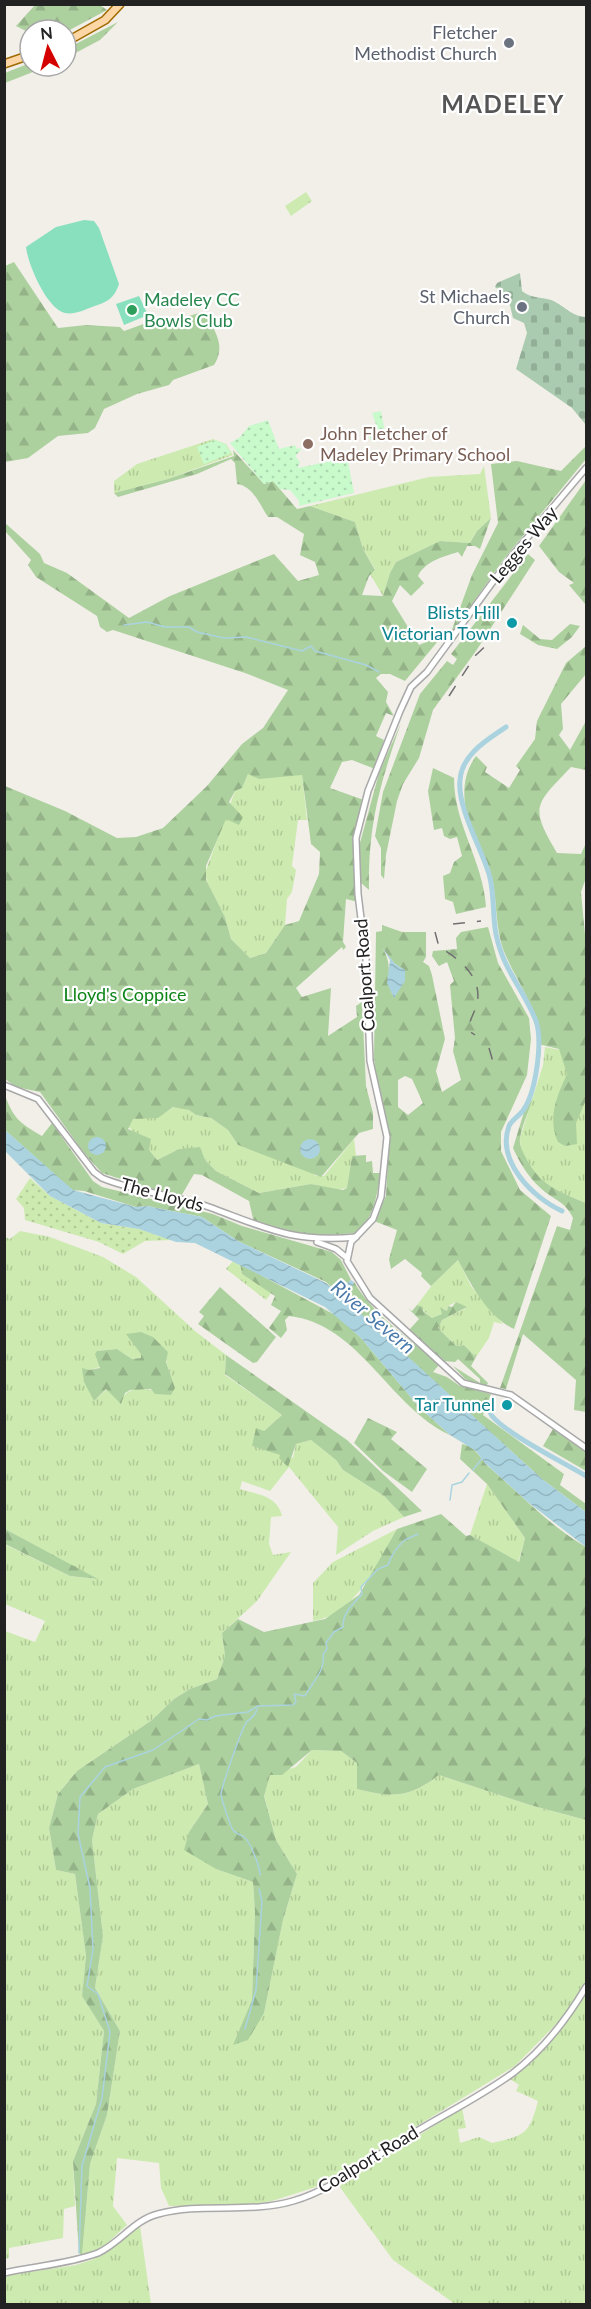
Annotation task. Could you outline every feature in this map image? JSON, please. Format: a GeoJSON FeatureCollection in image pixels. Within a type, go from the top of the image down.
{"type":"FeatureCollection","features":[{"type":"Feature","properties":{"kind":"main road"},"geometry":{"type":"LineString","coordinates":[[78,35],[105,20],[120,4]]}},
{"type":"Feature","properties":{"kind":"street","name":"Legges Way"},"geometry":{"type":"LineString","coordinates":[[400,711],[411,687],[427,672],[511,557],[586,468]]}},
{"type":"Feature","properties":{"kind":"street","name":"Coalport Road"},"geometry":{"type":"LineString","coordinates":[[349,1247],[373,1219],[381,1197],[387,1137],[370,1061],[366,959],[358,894],[357,838],[368,791],[400,711]]}},
{"type":"Feature","properties":{"kind":"street","name":"The Lloyds"},"geometry":{"type":"LineString","coordinates":[[4,1085],[38,1099],[94,1172],[102,1178],[207,1207],[248,1224],[311,1240],[356,1237]]}},
{"type":"Feature","properties":{"kind":"street"},"geometry":{"type":"LineString","coordinates":[[311,1240],[349,1247],[347,1258]]}},
{"type":"Feature","properties":{"kind":"street"},"geometry":{"type":"LineString","coordinates":[[326,1244],[347,1258],[362,1289],[381,1309],[463,1383],[512,1395],[586,1448]]}},
{"type":"Feature","properties":{"kind":"street","name":"Coalport Road"},"geometry":{"type":"LineString","coordinates":[[4,2273],[66,2262],[99,2252],[117,2242],[131,2228],[155,2215],[189,2209],[248,2209],[294,2201],[333,2184],[514,2071],[553,2034],[586,1987]]}},
{"type":"Feature","properties":{"kind":"green space"},"geometry":{"type":"Polygon","coordinates":[[[35,5],[100,5],[107,10],[78,26],[78,18],[23,18],[35,5]]]}},
{"type":"Feature","properties":{"kind":"green space"},"geometry":{"type":"Polygon","coordinates":[[[118,22],[100,40],[78,52],[78,43],[118,22]]]}},
{"type":"Feature","properties":{"kind":"green space"},"geometry":{"type":"Polygon","coordinates":[[[18,68],[18,78],[5,83],[5,73],[18,68]]]}},
{"type":"Feature","properties":{"kind":"green space"},"geometry":{"type":"Polygon","coordinates":[[[306,192],[312,201],[291,216],[285,206],[306,192]]]}},
{"type":"Feature","properties":{"kind":"green space"},"geometry":{"type":"Polygon","coordinates":[[[84,220],[94,221],[99,228],[119,284],[112,297],[106,301],[79,312],[65,313],[58,310],[45,295],[34,275],[26,247],[56,227],[84,220]]]}},
{"type":"Feature","properties":{"kind":"green space"},"geometry":{"type":"Polygon","coordinates":[[[14,262],[58,328],[86,325],[120,327],[124,331],[152,321],[154,327],[202,312],[217,337],[218,358],[214,365],[173,380],[169,385],[137,394],[104,409],[95,428],[88,433],[58,436],[28,458],[5,462],[5,266],[14,262]]]}},
{"type":"Feature","properties":{"kind":"green space"},"geometry":{"type":"Polygon","coordinates":[[[520,273],[522,291],[525,293],[551,300],[576,315],[586,317],[586,425],[572,408],[516,369],[527,333],[524,323],[513,318],[508,297],[495,287],[497,283],[520,273]]]}},
{"type":"Feature","properties":{"kind":"green space","name":"Madeley CC Bowls Club"},"geometry":{"type":"Polygon","coordinates":[[[139,296],[148,315],[124,325],[116,304],[139,296]]]}},
{"type":"Feature","properties":{"kind":"green space"},"geometry":{"type":"Polygon","coordinates":[[[381,411],[386,438],[373,443],[367,434],[370,429],[377,427],[372,413],[381,411]]]}},
{"type":"Feature","properties":{"kind":"green space"},"geometry":{"type":"Polygon","coordinates":[[[268,420],[279,449],[295,445],[297,449],[300,448],[301,450],[295,456],[300,462],[298,468],[331,461],[340,453],[348,462],[354,493],[299,506],[299,501],[290,490],[280,489],[273,481],[264,484],[230,443],[240,437],[249,426],[268,420]]]}},
{"type":"Feature","properties":{"kind":"green space"},"geometry":{"type":"Polygon","coordinates":[[[213,439],[226,444],[233,455],[168,479],[114,493],[114,481],[137,464],[213,439]]]}},
{"type":"Feature","properties":{"kind":"green space"},"geometry":{"type":"Polygon","coordinates":[[[215,440],[225,444],[231,453],[204,464],[197,447],[215,440]]]}},
{"type":"Feature","properties":{"kind":"green space"},"geometry":{"type":"Polygon","coordinates":[[[586,446],[586,459],[504,559],[450,635],[472,575],[498,523],[491,464],[517,461],[561,471],[586,446]]]}},
{"type":"Feature","properties":{"kind":"green space","name":"Lloyd's Coppice"},"geometry":{"type":"Polygon","coordinates":[[[233,450],[264,484],[273,481],[297,509],[310,506],[355,522],[363,549],[375,570],[369,576],[362,595],[383,596],[396,562],[440,541],[470,543],[477,531],[491,518],[480,549],[467,546],[462,557],[458,552],[430,563],[418,576],[424,583],[411,596],[400,585],[392,601],[419,645],[443,635],[405,681],[390,674],[381,674],[376,678],[388,692],[386,702],[394,716],[386,713],[376,736],[384,740],[375,769],[352,760],[342,762],[330,788],[364,800],[354,835],[358,902],[346,899],[343,942],[346,947],[343,950],[342,947],[296,988],[302,997],[331,988],[328,1036],[357,1017],[356,1006],[362,1002],[366,1086],[373,1113],[373,1129],[359,1133],[321,1177],[238,1145],[228,1130],[211,1118],[196,1115],[189,1110],[173,1107],[158,1118],[133,1119],[128,1129],[151,1139],[149,1150],[157,1160],[179,1149],[200,1147],[205,1160],[216,1171],[259,1193],[311,1184],[343,1190],[347,1188],[352,1156],[366,1155],[366,1162],[372,1161],[373,1173],[381,1173],[371,1213],[358,1233],[312,1236],[254,1223],[249,1201],[202,1175],[194,1174],[180,1198],[102,1173],[84,1153],[40,1092],[16,1087],[5,1079],[5,786],[65,811],[117,838],[136,837],[163,828],[207,786],[242,744],[263,728],[288,690],[245,673],[113,630],[107,632],[100,627],[97,616],[36,577],[28,565],[31,560],[5,531],[5,523],[40,554],[44,563],[67,573],[129,618],[170,596],[274,554],[298,581],[319,575],[315,562],[300,555],[304,534],[277,517],[268,517],[252,492],[237,484],[235,463],[231,459],[197,474],[118,497],[114,493],[168,479],[234,456],[233,450]],[[248,774],[242,788],[235,791],[229,802],[243,817],[239,825],[226,819],[206,866],[206,880],[225,917],[231,939],[250,958],[266,953],[285,925],[299,921],[319,874],[320,852],[311,844],[302,775],[259,779],[248,774]]]}},
{"type":"Feature","properties":{"kind":"green space"},"geometry":{"type":"Polygon","coordinates":[[[484,466],[491,518],[477,531],[470,543],[440,541],[396,562],[383,596],[370,574],[375,569],[363,549],[355,522],[310,506],[429,477],[480,474],[484,466]]]}},
{"type":"Feature","properties":{"kind":"green space"},"geometry":{"type":"Polygon","coordinates":[[[586,480],[586,605],[569,585],[574,583],[559,572],[539,546],[586,480]]]}},
{"type":"Feature","properties":{"kind":"green space"},"geometry":{"type":"Polygon","coordinates":[[[528,554],[535,560],[476,651],[433,710],[419,758],[403,784],[397,801],[386,855],[384,879],[381,875],[381,848],[375,836],[383,792],[420,694],[447,661],[453,665],[457,659],[451,654],[528,554]]]}},
{"type":"Feature","properties":{"kind":"green space"},"geometry":{"type":"Polygon","coordinates":[[[570,624],[580,626],[572,637],[557,649],[538,645],[520,634],[523,625],[540,639],[552,640],[570,624]]]}},
{"type":"Feature","properties":{"kind":"green space"},"geometry":{"type":"Polygon","coordinates":[[[586,646],[586,674],[561,704],[563,729],[559,735],[570,750],[586,721],[586,770],[571,767],[543,799],[540,807],[542,825],[557,853],[581,854],[586,843],[586,878],[581,892],[586,945],[586,1100],[576,1123],[577,1144],[565,1146],[558,1142],[553,1116],[567,1074],[559,1049],[538,1044],[535,1020],[528,998],[502,945],[492,878],[469,824],[464,789],[470,766],[476,756],[487,767],[485,772],[509,788],[520,770],[516,766],[535,739],[537,721],[566,663],[586,646]]]}},
{"type":"Feature","properties":{"kind":"green space"},"geometry":{"type":"Polygon","coordinates":[[[401,723],[387,766],[373,824],[369,890],[360,882],[360,843],[379,773],[401,723]]]}},
{"type":"Feature","properties":{"kind":"green space"},"geometry":{"type":"Polygon","coordinates":[[[433,768],[454,778],[455,795],[463,827],[480,874],[486,907],[456,914],[453,902],[445,899],[443,876],[450,873],[454,862],[462,856],[457,837],[450,839],[444,836],[442,828],[434,830],[428,791],[433,768]]]}},
{"type":"Feature","properties":{"kind":"green space"},"geometry":{"type":"Polygon","coordinates":[[[248,774],[302,775],[307,820],[298,820],[292,866],[296,870],[292,892],[287,899],[285,925],[266,953],[250,958],[231,939],[225,917],[208,885],[205,873],[235,791],[242,788],[248,774]]]}},
{"type":"Feature","properties":{"kind":"green space"},"geometry":{"type":"Polygon","coordinates":[[[382,925],[402,932],[426,932],[426,957],[423,962],[429,966],[432,975],[445,1039],[436,1071],[442,1092],[461,1080],[453,1051],[455,1038],[450,985],[454,981],[447,962],[439,966],[432,956],[433,951],[457,949],[456,938],[461,932],[488,927],[498,963],[529,1018],[531,1039],[527,1075],[501,1132],[501,1151],[520,1190],[551,1216],[514,1329],[496,1317],[488,1308],[458,1260],[431,1286],[421,1276],[422,1273],[405,1259],[391,1269],[389,1259],[397,1230],[374,1221],[386,1196],[389,1139],[376,1089],[374,1055],[376,932],[382,931],[382,925]],[[382,948],[388,960],[393,996],[405,970],[395,964],[382,948]],[[405,1076],[398,1080],[398,1107],[408,1115],[423,1103],[412,1079],[405,1076]]]}},
{"type":"Feature","properties":{"kind":"green space"},"geometry":{"type":"Polygon","coordinates":[[[545,1047],[586,1055],[586,1203],[563,1194],[542,1181],[526,1163],[522,1151],[520,1138],[543,1065],[545,1047]]]}},
{"type":"Feature","properties":{"kind":"green space"},"geometry":{"type":"Polygon","coordinates":[[[4,1093],[14,1114],[22,1123],[42,1136],[52,1123],[93,1181],[102,1187],[213,1214],[242,1226],[332,1252],[341,1260],[351,1280],[337,1292],[326,1282],[238,1241],[202,1217],[147,1206],[136,1207],[84,1191],[72,1190],[5,1130],[4,1093]]]}},
{"type":"Feature","properties":{"kind":"green space"},"geometry":{"type":"Polygon","coordinates":[[[533,1098],[520,1138],[520,1145],[530,1166],[550,1186],[586,1203],[586,1412],[574,1410],[576,1380],[523,1334],[506,1389],[500,1388],[557,1226],[570,1230],[573,1218],[564,1206],[535,1183],[513,1148],[524,1112],[533,1098]]]}},
{"type":"Feature","properties":{"kind":"green space"},"geometry":{"type":"Polygon","coordinates":[[[175,1106],[189,1110],[196,1115],[211,1118],[228,1130],[238,1145],[306,1169],[316,1176],[324,1176],[354,1139],[356,1156],[352,1157],[347,1188],[336,1190],[311,1184],[259,1193],[216,1171],[205,1160],[179,1149],[157,1160],[128,1126],[132,1119],[163,1114],[175,1106]]]}},
{"type":"Feature","properties":{"kind":"green space"},"geometry":{"type":"Polygon","coordinates":[[[30,1178],[50,1196],[101,1223],[139,1229],[172,1240],[145,1241],[123,1254],[99,1242],[25,1220],[24,1208],[16,1199],[30,1178]]]}},
{"type":"Feature","properties":{"kind":"green space"},"geometry":{"type":"Polygon","coordinates":[[[20,1231],[50,1237],[103,1257],[136,1277],[195,1331],[226,1355],[225,1375],[282,1415],[264,1431],[252,1446],[293,1458],[296,1444],[311,1440],[336,1460],[343,1470],[384,1496],[404,1517],[373,1531],[336,1555],[338,1527],[289,1467],[270,1491],[242,1481],[240,1489],[266,1497],[280,1509],[282,1516],[271,1517],[269,1544],[273,1555],[291,1552],[257,1601],[222,1633],[225,1656],[217,1679],[190,1689],[174,1699],[152,1720],[77,1771],[58,1794],[49,1828],[56,1870],[75,1874],[86,1956],[82,1996],[104,2031],[96,2104],[73,2161],[75,2206],[64,2209],[63,2238],[9,2248],[9,2258],[5,2259],[5,1631],[35,1642],[45,1621],[5,1604],[4,1544],[70,1576],[96,1579],[5,1529],[5,1237],[10,1239],[20,1231]],[[132,1339],[141,1358],[132,1359],[117,1349],[97,1351],[100,1367],[83,1369],[94,1401],[107,1389],[123,1397],[127,1392],[139,1389],[171,1395],[172,1382],[166,1355],[132,1339]]]}},
{"type":"Feature","properties":{"kind":"green space"},"geometry":{"type":"Polygon","coordinates":[[[458,1260],[471,1286],[503,1324],[494,1322],[489,1338],[476,1357],[464,1345],[456,1346],[438,1328],[442,1320],[466,1308],[456,1302],[448,1306],[447,1311],[443,1308],[443,1314],[432,1318],[417,1305],[433,1284],[458,1260]]]}},
{"type":"Feature","properties":{"kind":"green space"},"geometry":{"type":"Polygon","coordinates":[[[233,1261],[240,1264],[242,1274],[272,1292],[266,1300],[226,1269],[233,1261]]]}},
{"type":"Feature","properties":{"kind":"green space"},"geometry":{"type":"Polygon","coordinates":[[[240,1264],[337,1316],[361,1338],[419,1407],[450,1435],[428,1422],[409,1406],[355,1350],[336,1334],[314,1322],[289,1316],[285,1320],[287,1330],[281,1338],[269,1328],[281,1311],[271,1305],[275,1296],[242,1274],[240,1264]]]}},
{"type":"Feature","properties":{"kind":"green space"},"geometry":{"type":"Polygon","coordinates":[[[354,1282],[382,1316],[439,1365],[433,1372],[447,1377],[460,1386],[491,1394],[483,1415],[564,1474],[560,1485],[586,1504],[586,1512],[542,1479],[346,1301],[354,1282]]]}},
{"type":"Feature","properties":{"kind":"green space"},"geometry":{"type":"Polygon","coordinates":[[[220,1287],[276,1337],[257,1362],[253,1363],[198,1324],[204,1316],[199,1312],[220,1287]]]}},
{"type":"Feature","properties":{"kind":"green space"},"geometry":{"type":"Polygon","coordinates":[[[456,1302],[467,1307],[442,1320],[438,1328],[456,1346],[464,1345],[476,1357],[471,1366],[488,1383],[486,1387],[465,1379],[453,1366],[480,1383],[480,1379],[458,1359],[455,1362],[444,1361],[409,1330],[419,1319],[408,1308],[412,1311],[417,1305],[423,1307],[423,1311],[432,1318],[442,1314],[440,1307],[447,1311],[448,1306],[452,1307],[456,1302]]]}},
{"type":"Feature","properties":{"kind":"green space"},"geometry":{"type":"Polygon","coordinates":[[[141,1332],[153,1337],[168,1352],[166,1362],[175,1388],[171,1395],[155,1394],[151,1389],[130,1390],[125,1393],[121,1404],[106,1389],[94,1401],[84,1382],[82,1368],[89,1370],[100,1368],[95,1354],[97,1351],[117,1349],[132,1359],[141,1358],[141,1354],[126,1334],[141,1332]]]}},
{"type":"Feature","properties":{"kind":"green space"},"geometry":{"type":"Polygon","coordinates":[[[226,1355],[347,1440],[422,1511],[404,1517],[384,1496],[343,1470],[336,1460],[311,1440],[296,1444],[288,1467],[279,1458],[280,1455],[252,1446],[256,1428],[264,1431],[282,1415],[225,1374],[226,1355]]]}},
{"type":"Feature","properties":{"kind":"green space"},"geometry":{"type":"Polygon","coordinates":[[[368,1418],[397,1432],[391,1439],[427,1469],[412,1492],[383,1471],[354,1443],[368,1418]]]}},
{"type":"Feature","properties":{"kind":"green space"},"geometry":{"type":"Polygon","coordinates":[[[553,1429],[586,1451],[586,1471],[543,1446],[553,1429]]]}},
{"type":"Feature","properties":{"kind":"green space"},"geometry":{"type":"Polygon","coordinates":[[[462,1444],[475,1450],[489,1467],[548,1520],[586,1547],[586,1820],[530,1805],[439,1775],[419,1788],[400,1794],[381,1794],[357,1789],[357,1763],[341,1751],[312,1750],[282,1775],[270,1775],[264,1796],[276,1840],[297,1874],[283,1920],[264,2013],[248,2040],[233,2045],[252,2000],[255,1912],[253,1882],[216,1869],[184,1850],[189,1832],[208,1804],[199,1764],[133,1789],[98,1814],[92,1840],[103,1936],[95,1988],[120,2031],[107,2115],[90,2164],[82,2255],[79,2253],[73,2161],[96,2104],[104,2031],[82,1996],[86,1956],[75,1874],[56,1870],[49,1828],[58,1794],[77,1771],[152,1720],[174,1699],[190,1689],[217,1679],[225,1656],[222,1633],[238,1619],[264,1632],[325,1619],[359,1595],[397,1529],[441,1514],[466,1536],[470,1535],[519,1562],[525,1538],[487,1484],[460,1459],[462,1444]]]}},
{"type":"Feature","properties":{"kind":"green space"},"geometry":{"type":"Polygon","coordinates":[[[487,1484],[525,1538],[518,1563],[470,1535],[487,1484]]]}},
{"type":"Feature","properties":{"kind":"green space"},"geometry":{"type":"Polygon","coordinates":[[[5,1529],[98,1579],[70,1576],[5,1544],[5,1529]]]}},
{"type":"Feature","properties":{"kind":"green space"},"geometry":{"type":"Polygon","coordinates":[[[397,1529],[364,1586],[342,1609],[313,1621],[313,1583],[333,1562],[397,1529]]]}},
{"type":"Feature","properties":{"kind":"green space"},"geometry":{"type":"Polygon","coordinates":[[[312,1750],[341,1751],[357,1763],[357,1789],[381,1794],[401,1794],[419,1788],[439,1775],[530,1805],[586,1820],[586,1982],[566,2014],[515,2066],[319,2186],[272,2201],[240,2206],[169,2206],[161,2188],[159,2163],[117,2158],[113,2206],[127,2225],[102,2248],[82,2255],[90,2164],[107,2115],[120,2031],[95,1988],[103,1936],[92,1840],[98,1814],[133,1789],[199,1764],[208,1804],[189,1832],[216,1869],[253,1882],[255,1912],[252,2000],[234,2044],[264,2013],[283,1920],[297,1874],[276,1840],[264,1795],[270,1775],[296,1767],[312,1750]]]}},
{"type":"Feature","properties":{"kind":"green space"},"geometry":{"type":"Polygon","coordinates":[[[586,1992],[586,2304],[455,2304],[393,2260],[339,2186],[462,2108],[466,2128],[458,2129],[460,2143],[479,2137],[492,2143],[524,2132],[532,2121],[538,2101],[516,2091],[519,2085],[510,2079],[565,2025],[586,1992]]]}},
{"type":"Feature","properties":{"kind":"green space"},"geometry":{"type":"Polygon","coordinates":[[[140,2226],[151,2304],[5,2304],[4,2276],[76,2265],[94,2259],[140,2226]]]}},
{"type":"Feature","properties":{"kind":"water"},"geometry":{"type":"Polygon","coordinates":[[[382,947],[395,964],[405,970],[405,981],[394,998],[387,983],[390,960],[382,947]]]}},
{"type":"Feature","properties":{"kind":"water"},"geometry":{"type":"Polygon","coordinates":[[[5,1130],[73,1190],[136,1207],[147,1206],[202,1217],[238,1241],[326,1283],[337,1292],[351,1280],[354,1282],[347,1301],[542,1479],[586,1512],[586,1547],[529,1503],[485,1463],[476,1451],[450,1435],[419,1407],[361,1338],[325,1307],[195,1243],[176,1242],[139,1229],[101,1223],[50,1196],[5,1151],[5,1130]]]}},
{"type":"Feature","properties":{"kind":"water"},"geometry":{"type":"Polygon","coordinates":[[[93,1137],[101,1137],[106,1142],[104,1153],[93,1155],[88,1150],[88,1142],[93,1137]]]}},
{"type":"Feature","properties":{"kind":"water"},"geometry":{"type":"Polygon","coordinates":[[[310,1139],[317,1142],[320,1149],[317,1156],[310,1159],[303,1156],[300,1149],[303,1142],[310,1139]]]}},
{"type":"Feature","properties":{"kind":"waterway"},"geometry":{"type":"LineString","coordinates":[[124,625],[147,622],[165,627],[189,627],[197,632],[224,638],[246,637],[302,651],[311,646],[315,651],[366,665],[379,672]]}},
{"type":"Feature","properties":{"kind":"waterway"},"geometry":{"type":"LineString","coordinates":[[506,727],[470,755],[462,771],[460,790],[465,814],[490,878],[499,947],[531,1010],[538,1030],[535,1079],[524,1109],[509,1126],[506,1139],[508,1152],[512,1165],[529,1188],[562,1211]]}},
{"type":"Feature","properties":{"kind":"waterway"},"geometry":{"type":"LineString","coordinates":[[493,1398],[490,1412],[500,1423],[523,1440],[586,1476]]}},
{"type":"Feature","properties":{"kind":"waterway"},"geometry":{"type":"LineString","coordinates":[[473,1470],[483,1457]]}},
{"type":"Feature","properties":{"kind":"waterway"},"geometry":{"type":"LineString","coordinates":[[450,1500],[452,1485],[462,1482],[469,1473]]}},
{"type":"Feature","properties":{"kind":"waterway"},"geometry":{"type":"LineString","coordinates":[[79,2253],[82,2166],[102,2098],[110,2032],[98,1994],[87,1986],[93,1949],[90,1888],[78,1834],[80,1797],[105,1767],[153,1750],[199,1719],[207,1720],[215,1716],[248,1712],[258,1706],[293,1705],[296,1702],[294,1694],[305,1696],[322,1666],[323,1654],[327,1649],[326,1643],[334,1632],[343,1627],[346,1613],[362,1594],[361,1587],[378,1569],[388,1565],[402,1542],[418,1534]]}},
{"type":"Feature","properties":{"kind":"waterway"},"geometry":{"type":"LineString","coordinates":[[257,1709],[244,1727],[221,1795],[232,1828],[249,1844],[257,1861],[260,1875]]}},
{"type":"Feature","properties":{"kind":"waterway"},"geometry":{"type":"LineString","coordinates":[[245,2029],[256,1990],[262,1901],[259,1889]]}},
{"type":"Feature","properties":{"kind":"railway"},"geometry":{"type":"LineString","coordinates":[[449,696],[475,656],[496,636]]}},
{"type":"Feature","properties":{"kind":"railway"},"geometry":{"type":"LineString","coordinates":[[453,924],[481,921]]}},
{"type":"Feature","properties":{"kind":"railway"},"geometry":{"type":"LineString","coordinates":[[435,932],[439,947],[461,963],[473,977],[478,994],[469,1031],[475,1035]]}},
{"type":"Feature","properties":{"kind":"railway"},"geometry":{"type":"LineString","coordinates":[[489,1048],[495,1069]]}},
{"type":"Feature","properties":{"kind":"place","name":"Fletcher Methodist Church"},"geometry":{"type":"Point","coordinates":[509,43]}},
{"type":"Feature","properties":{"kind":"place","name":"St Michaels Church"},"geometry":{"type":"Point","coordinates":[522,307]}},
{"type":"Feature","properties":{"kind":"place","name":"Madeley CC Bowls Club"},"geometry":{"type":"Point","coordinates":[132,310]}},
{"type":"Feature","properties":{"kind":"place","name":"John Fletcher of Madeley Primary School"},"geometry":{"type":"Point","coordinates":[308,444]}},
{"type":"Feature","properties":{"kind":"place","name":"Blists Hill Victorian Town"},"geometry":{"type":"Point","coordinates":[512,623]}},
{"type":"Feature","properties":{"kind":"place","name":"Tar Tunnel"},"geometry":{"type":"Point","coordinates":[507,1405]}},
{"type":"Feature","properties":{"kind":"district","name":"MADELEY"},"geometry":{"type":"Point","coordinates":[503,105]}},
{"type":"Feature","properties":{"kind":"water label","name":"River Severn"},"geometry":{"type":"Point","coordinates":[373,1317]}}]}
